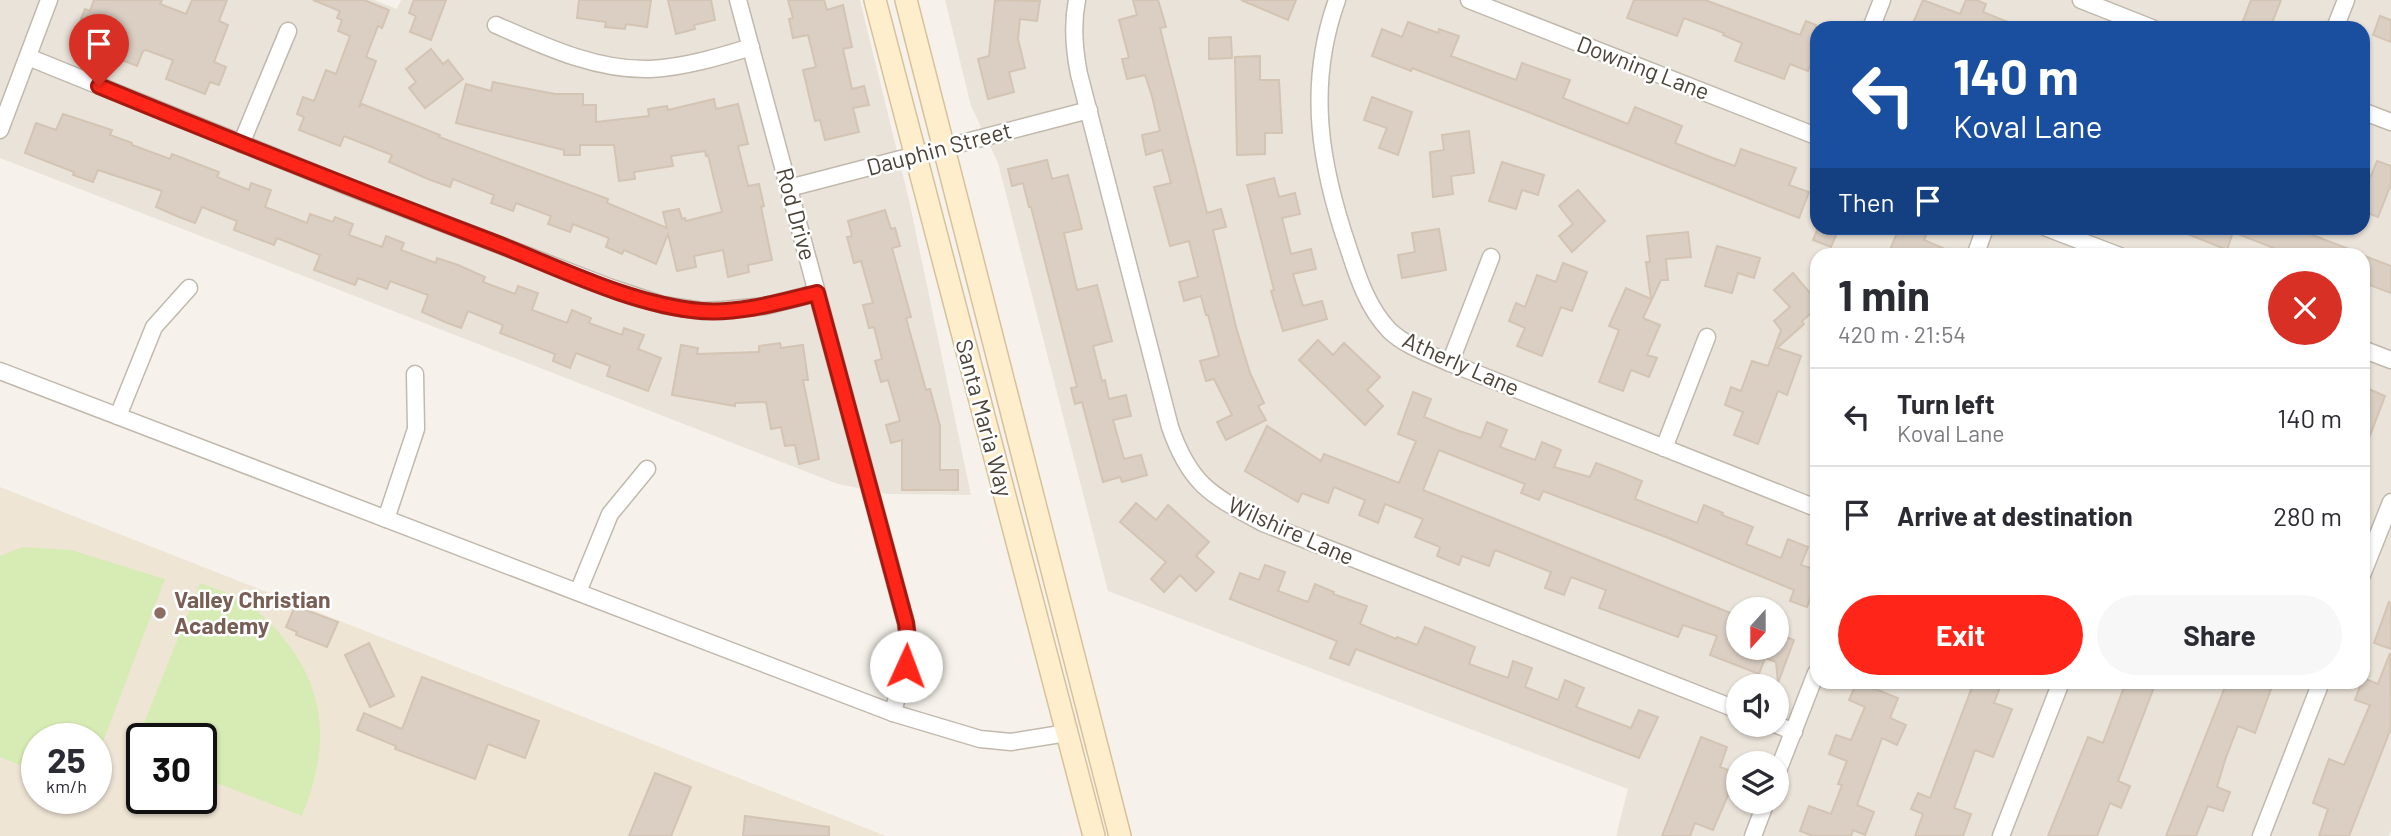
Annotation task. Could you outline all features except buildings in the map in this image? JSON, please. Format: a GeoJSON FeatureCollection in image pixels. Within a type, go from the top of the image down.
{"type":"FeatureCollection","features":[{"type":"Feature","properties":{"kind":"main road","name":"Santa Maria Way"},"geometry":{"type":"LineString","coordinates":[[875,0],[1094,836]]}},
{"type":"Feature","properties":{"kind":"main road","name":"Santa Maria Way"},"geometry":{"type":"LineString","coordinates":[[906,0],[1120,836]]}},
{"type":"Feature","properties":{"kind":"street"},"geometry":{"type":"LineString","coordinates":[[0,130],[49,0]]}},
{"type":"Feature","properties":{"kind":"street","name":"Rod Drive"},"geometry":{"type":"LineString","coordinates":[[738,0],[906,623],[909,647],[892,713]]}},
{"type":"Feature","properties":{"kind":"street","name":"Wilshire Lane"},"geometry":{"type":"LineString","coordinates":[[1077,0],[1074,16],[1075,52],[1089,110],[1170,427],[1179,454],[1195,478],[1217,499],[1263,523],[1726,705]]}},
{"type":"Feature","properties":{"kind":"street","name":"Atherly Lane"},"geometry":{"type":"LineString","coordinates":[[1337,0],[1324,42],[1318,85],[1319,131],[1333,204],[1361,286],[1374,311],[1390,331],[1405,342],[1450,363],[1810,506]]}},
{"type":"Feature","properties":{"kind":"street","name":"Downing Lane"},"geometry":{"type":"LineString","coordinates":[[1469,0],[1810,134]]}},
{"type":"Feature","properties":{"kind":"street"},"geometry":{"type":"LineString","coordinates":[[1874,21],[1882,0]]}},
{"type":"Feature","properties":{"kind":"street"},"geometry":{"type":"LineString","coordinates":[[2081,0],[2113,6],[2140,21]]}},
{"type":"Feature","properties":{"kind":"street"},"geometry":{"type":"LineString","coordinates":[[2338,21],[2346,0]]}},
{"type":"Feature","properties":{"kind":"street"},"geometry":{"type":"LineString","coordinates":[[496,25],[589,61],[618,67],[651,69],[696,62],[751,47]]}},
{"type":"Feature","properties":{"kind":"street"},"geometry":{"type":"LineString","coordinates":[[241,144],[288,31]]}},
{"type":"Feature","properties":{"kind":"street"},"geometry":{"type":"LineString","coordinates":[[28,57],[241,144],[609,287],[663,305],[703,311],[723,310],[765,306],[817,293]]}},
{"type":"Feature","properties":{"kind":"street","name":"Dauphin Street"},"geometry":{"type":"LineString","coordinates":[[789,188],[1089,110]]}},
{"type":"Feature","properties":{"kind":"street"},"geometry":{"type":"LineString","coordinates":[[2370,114],[2391,122]]}},
{"type":"Feature","properties":{"kind":"street"},"geometry":{"type":"LineString","coordinates":[[2065,235],[2099,248]]}},
{"type":"Feature","properties":{"kind":"street"},"geometry":{"type":"LineString","coordinates":[[1450,363],[1491,257]]}},
{"type":"Feature","properties":{"kind":"street"},"geometry":{"type":"LineString","coordinates":[[118,416],[154,327],[189,288]]}},
{"type":"Feature","properties":{"kind":"street"},"geometry":{"type":"LineString","coordinates":[[1664,448],[1707,337]]}},
{"type":"Feature","properties":{"kind":"street"},"geometry":{"type":"LineString","coordinates":[[2370,352],[2391,360]]}},
{"type":"Feature","properties":{"kind":"street"},"geometry":{"type":"LineString","coordinates":[[0,371],[892,713],[980,739],[1011,742],[1067,733]]}},
{"type":"Feature","properties":{"kind":"street"},"geometry":{"type":"LineString","coordinates":[[386,519],[416,429],[415,374]]}},
{"type":"Feature","properties":{"kind":"street"},"geometry":{"type":"LineString","coordinates":[[578,592],[610,514],[647,469]]}},
{"type":"Feature","properties":{"kind":"street"},"geometry":{"type":"LineString","coordinates":[[2370,555],[2391,502]]}},
{"type":"Feature","properties":{"kind":"street"},"geometry":{"type":"LineString","coordinates":[[1786,751],[1810,689]]}},
{"type":"Feature","properties":{"kind":"street"},"geometry":{"type":"LineString","coordinates":[[2001,836],[2058,689]]}},
{"type":"Feature","properties":{"kind":"street"},"geometry":{"type":"LineString","coordinates":[[2261,836],[2318,689]]}},
{"type":"Feature","properties":{"kind":"street"},"geometry":{"type":"LineString","coordinates":[[1789,730],[1794,732]]}},
{"type":"Feature","properties":{"kind":"street"},"geometry":{"type":"LineString","coordinates":[[1753,836],[1761,814]]}},
{"type":"Feature","properties":{"kind":"shaded area"},"geometry":{"type":"Polygon","coordinates":[[[0,0],[374,0],[397,9],[401,0],[860,0],[909,200],[971,495],[888,494],[838,484],[0,158],[0,0]]]}},
{"type":"Feature","properties":{"kind":"shaded area"},"geometry":{"type":"Polygon","coordinates":[[[945,0],[2391,0],[2389,836],[1616,836],[1628,789],[1108,591],[998,163],[971,106],[945,0]]]}},
{"type":"Feature","properties":{"kind":"shaded area","name":"Valley Christian Academy"},"geometry":{"type":"Polygon","coordinates":[[[0,487],[886,836],[0,836],[0,487]]]}},
{"type":"Feature","properties":{"kind":"green space"},"geometry":{"type":"Polygon","coordinates":[[[23,547],[71,550],[165,579],[110,723],[21,723],[21,766],[0,757],[0,556],[23,547]]]}},
{"type":"Feature","properties":{"kind":"green space"},"geometry":{"type":"Polygon","coordinates":[[[200,583],[250,605],[274,627],[299,660],[316,702],[320,746],[311,792],[302,816],[217,783],[217,723],[144,723],[200,583]]]}},
{"type":"Feature","properties":{"kind":"place","name":"Valley Christian Academy"},"geometry":{"type":"Point","coordinates":[160,613]}},
{"type":"Feature","properties":{"kind":"route"},"geometry":{"type":"LineString","coordinates":[[99,86],[354,189],[609,287],[663,305],[703,311],[723,310],[765,306],[817,293],[906,623],[909,647],[906,666]]}}]}
